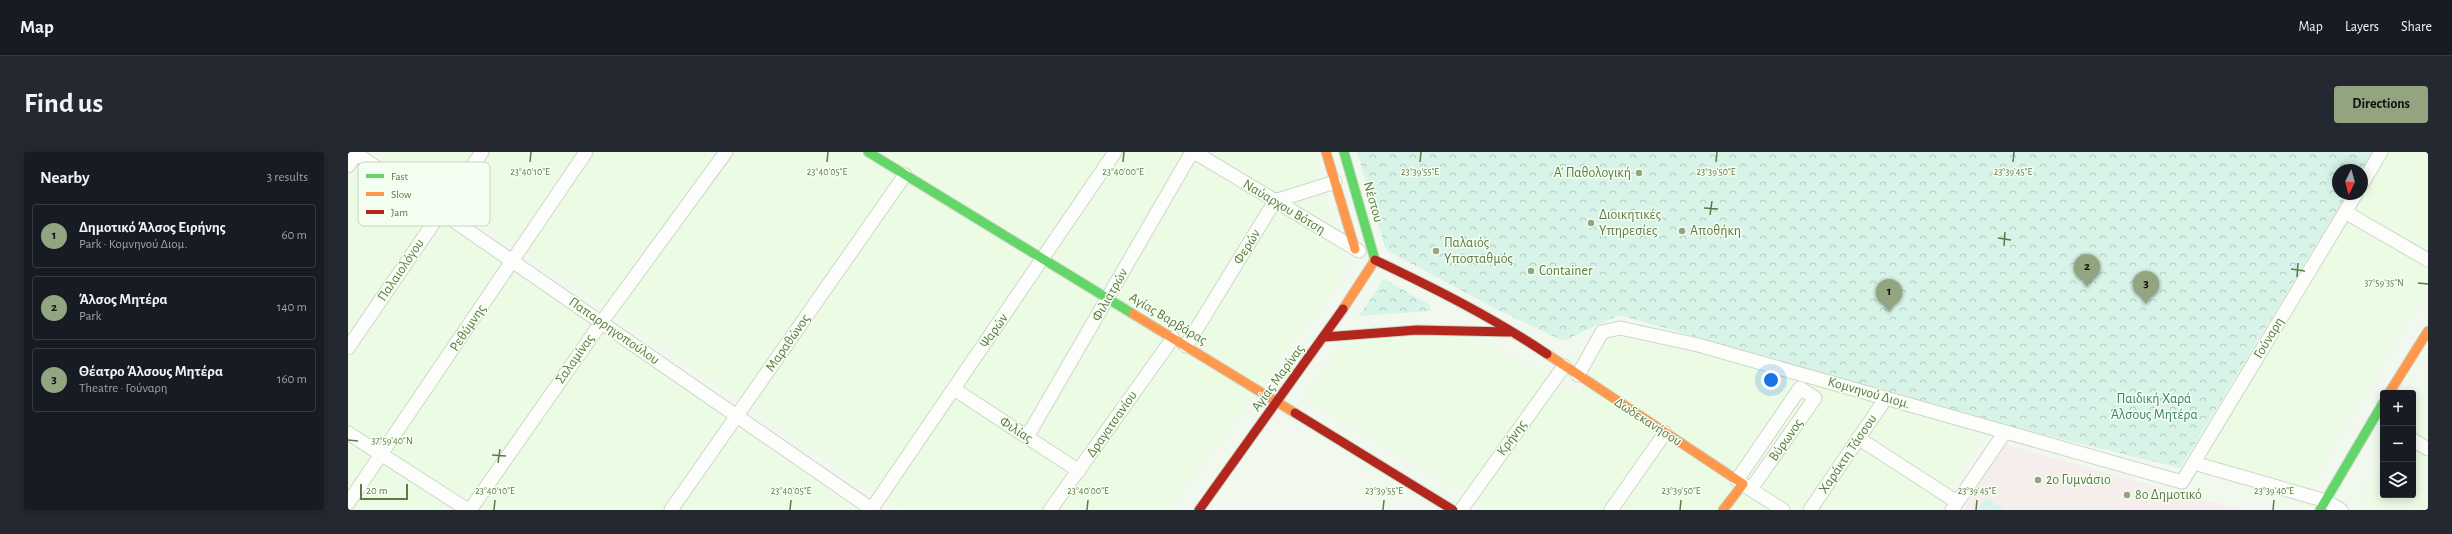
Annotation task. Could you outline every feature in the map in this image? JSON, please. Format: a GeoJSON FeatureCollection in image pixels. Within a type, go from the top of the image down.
{"type":"FeatureCollection","features":[{"type":"Feature","properties":{"kind":"street","name":"Παπαρρηγοπούλου"},"geometry":{"type":"LineString","coordinates":[[356,152],[370,162]]}},
{"type":"Feature","properties":{"kind":"street"},"geometry":{"type":"LineString","coordinates":[[348,166],[356,152]]}},
{"type":"Feature","properties":{"kind":"street","name":"Παλαιολόγου"},"geometry":{"type":"LineString","coordinates":[[475,162],[482,152]]}},
{"type":"Feature","properties":{"kind":"street","name":"Ρεθύμνης"},"geometry":{"type":"LineString","coordinates":[[348,503],[513,262],[586,152]]}},
{"type":"Feature","properties":{"kind":"street","name":"Σαλαμίνας"},"geometry":{"type":"LineString","coordinates":[[469,510],[601,323],[726,152]]}},
{"type":"Feature","properties":{"kind":"street","name":"Αγίας Βαρβάρας"},"geometry":{"type":"LineString","coordinates":[[868,152],[1453,510]]}},
{"type":"Feature","properties":{"kind":"street","name":"Ψαρών"},"geometry":{"type":"LineString","coordinates":[[872,510],[1044,260],[1115,152]]}},
{"type":"Feature","properties":{"kind":"street","name":"Ναύαρχου Βότση"},"geometry":{"type":"LineString","coordinates":[[1193,152],[1376,260]]}},
{"type":"Feature","properties":{"kind":"street","name":"Φιλιατρών"},"geometry":{"type":"LineString","coordinates":[[1027,437],[1193,152]]}},
{"type":"Feature","properties":{"kind":"street"},"geometry":{"type":"LineString","coordinates":[[1326,152],[1356,249]]}},
{"type":"Feature","properties":{"kind":"street","name":"Νέστου"},"geometry":{"type":"LineString","coordinates":[[1344,152],[1376,260]]}},
{"type":"Feature","properties":{"kind":"street"},"geometry":{"type":"LineString","coordinates":[[2368,174],[2381,152]]}},
{"type":"Feature","properties":{"kind":"street","name":"Μαραθώνος"},"geometry":{"type":"LineString","coordinates":[[671,510],[905,175]]}},
{"type":"Feature","properties":{"kind":"street"},"geometry":{"type":"LineString","coordinates":[[1275,201],[1336,182]]}},
{"type":"Feature","properties":{"kind":"street","name":"Γούναρη"},"geometry":{"type":"LineString","coordinates":[[2182,482],[2352,200]]}},
{"type":"Feature","properties":{"kind":"street","name":"Φερών"},"geometry":{"type":"LineString","coordinates":[[1186,346],[1275,201]]}},
{"type":"Feature","properties":{"kind":"street"},"geometry":{"type":"LineString","coordinates":[[2345,212],[2428,260]]}},
{"type":"Feature","properties":{"kind":"street","name":"Παλαιολόγου"},"geometry":{"type":"LineString","coordinates":[[348,348],[431,226]]}},
{"type":"Feature","properties":{"kind":"street","name":"Παπαρρηγοπούλου"},"geometry":{"type":"LineString","coordinates":[[461,226],[872,510]]}},
{"type":"Feature","properties":{"kind":"street","name":"Δωδεκανήσου"},"geometry":{"type":"LineString","coordinates":[[1376,260],[1452,297],[1514,332],[1783,510]]}},
{"type":"Feature","properties":{"kind":"street","name":"Αγίας Μαρίνας"},"geometry":{"type":"LineString","coordinates":[[1199,510],[1325,337],[1376,260]]}},
{"type":"Feature","properties":{"kind":"street","name":"Κομνηνού Διομ."},"geometry":{"type":"LineString","coordinates":[[1578,375],[1602,332],[1620,328],[1698,345],[2182,482]]}},
{"type":"Feature","properties":{"kind":"street"},"geometry":{"type":"LineString","coordinates":[[1325,337],[1409,329],[1462,329],[1514,332]]}},
{"type":"Feature","properties":{"kind":"street"},"geometry":{"type":"LineString","coordinates":[[2391,390],[2428,330]]}},
{"type":"Feature","properties":{"kind":"street","name":"Δραγατσανίου"},"geometry":{"type":"LineString","coordinates":[[1050,510],[1173,338]]}},
{"type":"Feature","properties":{"kind":"street","name":"Κρήνης"},"geometry":{"type":"LineString","coordinates":[[1461,510],[1564,366]]}},
{"type":"Feature","properties":{"kind":"street","name":"Βύρωνος"},"geometry":{"type":"LineString","coordinates":[[1723,510],[1744,484],[1800,388],[1807,393],[1817,378]]}},
{"type":"Feature","properties":{"kind":"street","name":"Φιλίας"},"geometry":{"type":"LineString","coordinates":[[954,389],[1079,471]]}},
{"type":"Feature","properties":{"kind":"street","name":"Χαράκτη Τάσσου"},"geometry":{"type":"LineString","coordinates":[[1810,510],[1886,398]]}},
{"type":"Feature","properties":{"kind":"street"},"geometry":{"type":"LineString","coordinates":[[2323,506],[2379,420]]}},
{"type":"Feature","properties":{"kind":"street"},"geometry":{"type":"LineString","coordinates":[[1858,438],[1955,506],[2005,432]]}},
{"type":"Feature","properties":{"kind":"street"},"geometry":{"type":"LineString","coordinates":[[348,433],[469,510]]}},
{"type":"Feature","properties":{"kind":"street"},"geometry":{"type":"LineString","coordinates":[[1612,510],[1665,433]]}},
{"type":"Feature","properties":{"kind":"street"},"geometry":{"type":"LineString","coordinates":[[2416,442],[2428,449]]}},
{"type":"Feature","properties":{"kind":"street"},"geometry":{"type":"LineString","coordinates":[[2194,463],[2240,477],[2323,506],[2341,510]]}},
{"type":"Feature","properties":{"kind":"shaded area"},"geometry":{"type":"Polygon","coordinates":[[[380,152],[1312,152],[1348,269],[1167,510],[902,510],[488,226],[490,226],[490,162],[395,162],[380,152]]]}},
{"type":"Feature","properties":{"kind":"shaded area"},"geometry":{"type":"Polygon","coordinates":[[[2373,152],[2428,152],[2428,287],[2305,491],[2294,484],[2211,461],[2180,468],[2343,200],[2368,200],[2368,164],[2366,164],[2373,152]]]}},
{"type":"Feature","properties":{"kind":"shaded area"},"geometry":{"type":"Polygon","coordinates":[[[348,156],[358,163],[358,226],[451,226],[607,332],[856,510],[348,510],[348,156]]]}},
{"type":"Feature","properties":{"kind":"shaded area"},"geometry":{"type":"Polygon","coordinates":[[[1425,336],[1475,339],[1579,394],[1611,338],[1695,352],[1881,404],[1983,436],[1935,510],[1477,510],[1481,504],[1304,397],[1345,343],[1425,336]]]}},
{"type":"Feature","properties":{"kind":"shaded area"},"geometry":{"type":"Polygon","coordinates":[[[2428,387],[2428,510],[2379,510],[2360,499],[2380,466],[2380,498],[2416,498],[2416,406],[2428,387]]]}},
{"type":"Feature","properties":{"kind":"shaded area","name":"2ο Γυμνάσιο"},"geometry":{"type":"Polygon","coordinates":[[[2003,444],[2171,491],[2245,510],[1964,510],[2003,444]]]}},
{"type":"Feature","properties":{"kind":"green space","name":"Παιδική Χαρά Άλσους Μητέρα"},"geometry":{"type":"Polygon","coordinates":[[[1357,152],[2373,152],[2366,164],[2332,164],[2332,200],[2343,200],[2180,468],[2013,427],[1619,315],[1563,341],[1494,308],[1386,250],[1357,152]]]}},
{"type":"Feature","properties":{"kind":"green space"},"geometry":{"type":"Polygon","coordinates":[[[1384,279],[1430,305],[1431,311],[1359,316],[1384,279]]]}},
{"type":"Feature","properties":{"kind":"green space"},"geometry":{"type":"Polygon","coordinates":[[[1986,497],[2005,510],[1977,510],[1986,497]]]}},
{"type":"Feature","properties":{"kind":"traffic: fast"},"geometry":{"type":"LineString","coordinates":[[868,152],[1133,314]]}},
{"type":"Feature","properties":{"kind":"traffic: fast"},"geometry":{"type":"LineString","coordinates":[[1344,152],[1375,260]]}},
{"type":"Feature","properties":{"kind":"traffic: fast"},"geometry":{"type":"LineString","coordinates":[[2320,510],[2380,408]]}},
{"type":"Feature","properties":{"kind":"traffic: slow"},"geometry":{"type":"LineString","coordinates":[[1326,152],[1355,249]]}},
{"type":"Feature","properties":{"kind":"traffic: slow"},"geometry":{"type":"LineString","coordinates":[[1343,309],[1375,260]]}},
{"type":"Feature","properties":{"kind":"traffic: slow"},"geometry":{"type":"LineString","coordinates":[[1133,314],[1295,413]]}},
{"type":"Feature","properties":{"kind":"traffic: slow"},"geometry":{"type":"LineString","coordinates":[[2391,390],[2428,331]]}},
{"type":"Feature","properties":{"kind":"traffic: slow"},"geometry":{"type":"LineString","coordinates":[[1547,354],[1743,484],[1723,510]]}},
{"type":"Feature","properties":{"kind":"traffic: jam"},"geometry":{"type":"LineString","coordinates":[[1375,260],[1462,304],[1526,340],[1547,354]]}},
{"type":"Feature","properties":{"kind":"traffic: jam"},"geometry":{"type":"LineString","coordinates":[[1199,510],[1343,309]]}},
{"type":"Feature","properties":{"kind":"traffic: jam"},"geometry":{"type":"LineString","coordinates":[[1325,337],[1417,330],[1509,332]]}},
{"type":"Feature","properties":{"kind":"traffic: jam"},"geometry":{"type":"LineString","coordinates":[[1295,413],[1453,510]]}},
{"type":"Feature","properties":{"kind":"place","name":"Α' Παθολογική"},"geometry":{"type":"Point","coordinates":[1639,173]}},
{"type":"Feature","properties":{"kind":"place","name":"Διοικητικές Υπηρεσίες"},"geometry":{"type":"Point","coordinates":[1591,223]}},
{"type":"Feature","properties":{"kind":"place","name":"Αποθήκη"},"geometry":{"type":"Point","coordinates":[1682,231]}},
{"type":"Feature","properties":{"kind":"place","name":"Παλαιός Υποσταθμός"},"geometry":{"type":"Point","coordinates":[1436,251]}},
{"type":"Feature","properties":{"kind":"place","name":"Container"},"geometry":{"type":"Point","coordinates":[1531,271]}},
{"type":"Feature","properties":{"kind":"place","name":"Άλσος Μητέρα"},"geometry":{"type":"Point","coordinates":[2087,287]}},
{"type":"Feature","properties":{"kind":"place","name":"Θέατρο Άλσους Μητέρα"},"geometry":{"type":"Point","coordinates":[2146,304]}},
{"type":"Feature","properties":{"kind":"place","name":"Δημοτικό Άλσος Ειρήνης"},"geometry":{"type":"Point","coordinates":[1889,312]}},
{"type":"Feature","properties":{"kind":"place","name":"2ο Γυμνάσιο"},"geometry":{"type":"Point","coordinates":[2038,480]}},
{"type":"Feature","properties":{"kind":"place","name":"8ο Δημοτικό"},"geometry":{"type":"Point","coordinates":[2127,495]}}]}
